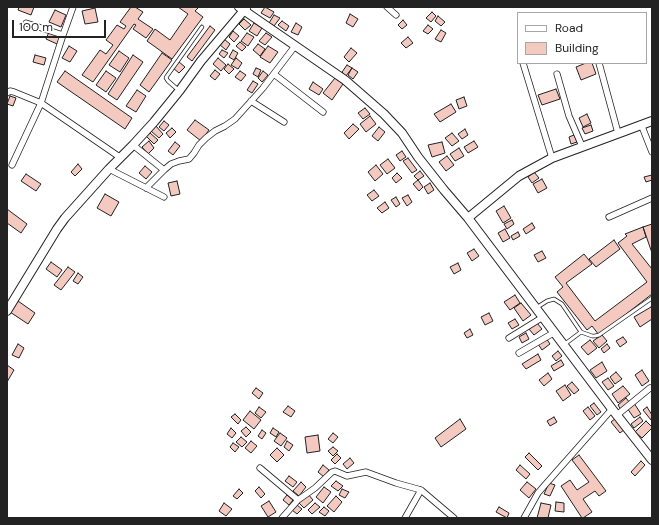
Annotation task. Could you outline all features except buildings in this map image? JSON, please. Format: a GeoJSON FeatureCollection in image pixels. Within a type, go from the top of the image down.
{"type":"FeatureCollection","features":[{"type":"Feature","properties":{"kind":"street"},"geometry":{"type":"LineString","coordinates":[[12,165],[41,104],[72,7]]}},
{"type":"Feature","properties":{"kind":"street"},"geometry":{"type":"LineString","coordinates":[[387,7],[396,15]]}},
{"type":"Feature","properties":{"kind":"street"},"geometry":{"type":"LineString","coordinates":[[7,311],[65,218],[119,156],[133,145],[154,122],[176,87],[201,62],[243,8],[345,80],[384,114],[402,133],[435,179],[468,218],[615,412],[651,457]]}},
{"type":"Feature","properties":{"kind":"street"},"geometry":{"type":"LineString","coordinates":[[26,23],[63,35]]}},
{"type":"Feature","properties":{"kind":"street"},"geometry":{"type":"LineString","coordinates":[[146,188],[171,164],[189,159],[206,138],[235,119],[274,74],[295,46]]}},
{"type":"Feature","properties":{"kind":"street"},"geometry":{"type":"LineString","coordinates":[[524,64],[540,122],[552,158]]}},
{"type":"Feature","properties":{"kind":"street"},"geometry":{"type":"LineString","coordinates":[[599,64],[618,134]]}},
{"type":"Feature","properties":{"kind":"street"},"geometry":{"type":"LineString","coordinates":[[274,74],[323,112]]}},
{"type":"Feature","properties":{"kind":"street"},"geometry":{"type":"LineString","coordinates":[[557,74],[569,116],[582,146]]}},
{"type":"Feature","properties":{"kind":"street"},"geometry":{"type":"LineString","coordinates":[[7,93],[10,91],[14,92],[41,104],[119,156]]}},
{"type":"Feature","properties":{"kind":"street"},"geometry":{"type":"LineString","coordinates":[[251,101],[284,122]]}},
{"type":"Feature","properties":{"kind":"street"},"geometry":{"type":"LineString","coordinates":[[468,218],[519,176],[552,158],[652,121]]}},
{"type":"Feature","properties":{"kind":"street"},"geometry":{"type":"LineString","coordinates":[[641,124],[652,152]]}},
{"type":"Feature","properties":{"kind":"street"},"geometry":{"type":"LineString","coordinates":[[133,145],[164,170]]}},
{"type":"Feature","properties":{"kind":"street"},"geometry":{"type":"LineString","coordinates":[[109,169],[164,197]]}},
{"type":"Feature","properties":{"kind":"street"},"geometry":{"type":"LineString","coordinates":[[609,217],[652,198]]}},
{"type":"Feature","properties":{"kind":"street"},"geometry":{"type":"LineString","coordinates":[[509,338],[543,317]]}},
{"type":"Feature","properties":{"kind":"street"},"geometry":{"type":"LineString","coordinates":[[519,353],[555,332]]}},
{"type":"Feature","properties":{"kind":"street"},"geometry":{"type":"LineString","coordinates":[[524,518],[532,502],[544,486],[615,412],[650,388]]}},
{"type":"Feature","properties":{"kind":"street"},"geometry":{"type":"LineString","coordinates":[[260,468],[298,500]]}},
{"type":"Feature","properties":{"kind":"street"},"geometry":{"type":"LineString","coordinates":[[282,518],[298,500],[335,471],[346,476],[366,472],[421,490],[454,518]]}},
{"type":"Feature","properties":{"kind":"street"},"geometry":{"type":"LineString","coordinates":[[405,518],[421,490]]}},
{"type":"Feature","properties":{"kind":"lane"},"geometry":{"type":"LineString","coordinates":[[176,87],[166,80],[167,76],[202,27]]}},
{"type":"Feature","properties":{"kind":"lane"},"geometry":{"type":"LineString","coordinates":[[536,308],[554,298],[562,304],[581,332],[595,336],[600,335],[652,298]]}},
{"type":"Feature","properties":{"kind":"lane"},"geometry":{"type":"LineString","coordinates":[[564,345],[581,332]]}}]}
